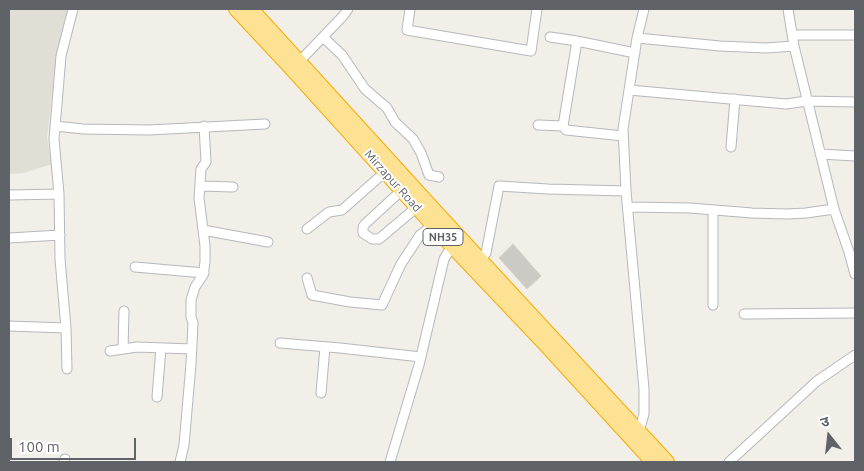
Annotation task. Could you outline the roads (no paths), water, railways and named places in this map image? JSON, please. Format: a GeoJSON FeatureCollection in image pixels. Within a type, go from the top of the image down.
{"type":"FeatureCollection","features":[{"type":"Feature","properties":{"kind":"highway","name":"Mirzapur Road"},"geometry":{"type":"LineString","coordinates":[[236,9],[357,126],[476,263],[637,438],[667,462]]}},
{"type":"Feature","properties":{"kind":"highway","name":"Mirzapur Road"},"geometry":{"type":"LineString","coordinates":[[251,9],[385,172],[452,246],[476,263]]}},
{"type":"Feature","properties":{"kind":"highway","name":"Mirzapur Road"},"geometry":{"type":"LineString","coordinates":[[637,438],[653,462]]}},
{"type":"Feature","properties":{"kind":"street"},"geometry":{"type":"LineString","coordinates":[[67,369],[66,328],[60,259],[59,194],[54,139],[61,56],[74,9]]}},
{"type":"Feature","properties":{"kind":"street"},"geometry":{"type":"LineString","coordinates":[[296,65],[348,9]]}},
{"type":"Feature","properties":{"kind":"street"},"geometry":{"type":"LineString","coordinates":[[410,9],[407,30],[531,51],[537,9]]}},
{"type":"Feature","properties":{"kind":"street"},"geometry":{"type":"LineString","coordinates":[[637,438],[644,414],[644,389],[626,191],[623,129],[637,38],[644,9]]}},
{"type":"Feature","properties":{"kind":"street"},"geometry":{"type":"LineString","coordinates":[[788,9],[794,46],[820,154],[834,209],[855,274]]}},
{"type":"Feature","properties":{"kind":"street"},"geometry":{"type":"LineString","coordinates":[[792,35],[855,35]]}},
{"type":"Feature","properties":{"kind":"street"},"geometry":{"type":"LineString","coordinates":[[323,37],[342,55],[365,89],[387,108],[395,122],[413,139],[421,153],[429,175],[439,178]]}},
{"type":"Feature","properties":{"kind":"street"},"geometry":{"type":"LineString","coordinates":[[550,37],[576,40],[635,53]]}},
{"type":"Feature","properties":{"kind":"street"},"geometry":{"type":"LineString","coordinates":[[637,38],[720,46],[766,48],[794,46]]}},
{"type":"Feature","properties":{"kind":"street"},"geometry":{"type":"LineString","coordinates":[[562,126],[576,40]]}},
{"type":"Feature","properties":{"kind":"street"},"geometry":{"type":"LineString","coordinates":[[629,90],[786,104],[807,101],[855,102]]}},
{"type":"Feature","properties":{"kind":"street"},"geometry":{"type":"LineString","coordinates":[[731,147],[735,99]]}},
{"type":"Feature","properties":{"kind":"street"},"geometry":{"type":"LineString","coordinates":[[55,126],[83,129],[149,130],[264,124]]}},
{"type":"Feature","properties":{"kind":"street"},"geometry":{"type":"LineString","coordinates":[[538,124],[562,126],[566,130],[623,136]]}},
{"type":"Feature","properties":{"kind":"street"},"geometry":{"type":"LineString","coordinates":[[180,462],[185,436],[192,348],[193,323],[191,300],[195,287],[204,273],[205,246],[199,198],[201,169],[206,162],[204,126]]}},
{"type":"Feature","properties":{"kind":"street"},"geometry":{"type":"LineString","coordinates":[[820,154],[855,156]]}},
{"type":"Feature","properties":{"kind":"street"},"geometry":{"type":"LineString","coordinates":[[307,229],[329,212],[342,210],[385,172]]}},
{"type":"Feature","properties":{"kind":"street"},"geometry":{"type":"LineString","coordinates":[[200,186],[233,187]]}},
{"type":"Feature","properties":{"kind":"street"},"geometry":{"type":"LineString","coordinates":[[476,263],[486,253],[499,186],[626,191]]}},
{"type":"Feature","properties":{"kind":"street"},"geometry":{"type":"LineString","coordinates":[[402,190],[365,224],[363,233],[372,240],[379,239],[417,207]]}},
{"type":"Feature","properties":{"kind":"street"},"geometry":{"type":"LineString","coordinates":[[9,195],[59,194]]}},
{"type":"Feature","properties":{"kind":"street"},"geometry":{"type":"LineString","coordinates":[[628,207],[690,208],[787,214],[834,209]]}},
{"type":"Feature","properties":{"kind":"street"},"geometry":{"type":"LineString","coordinates":[[713,210],[713,305]]}},
{"type":"Feature","properties":{"kind":"street"},"geometry":{"type":"LineString","coordinates":[[307,278],[312,295],[350,302],[382,305],[401,264],[420,235],[433,225]]}},
{"type":"Feature","properties":{"kind":"street"},"geometry":{"type":"LineString","coordinates":[[203,230],[268,242]]}},
{"type":"Feature","properties":{"kind":"street"},"geometry":{"type":"LineString","coordinates":[[9,238],[60,235]]}},
{"type":"Feature","properties":{"kind":"street"},"geometry":{"type":"LineString","coordinates":[[390,462],[421,357],[444,259],[452,246]]}},
{"type":"Feature","properties":{"kind":"street"},"geometry":{"type":"LineString","coordinates":[[135,267],[204,273]]}},
{"type":"Feature","properties":{"kind":"street"},"geometry":{"type":"LineString","coordinates":[[124,311],[124,349]]}},
{"type":"Feature","properties":{"kind":"street"},"geometry":{"type":"LineString","coordinates":[[744,314],[855,313]]}},
{"type":"Feature","properties":{"kind":"street"},"geometry":{"type":"LineString","coordinates":[[9,326],[66,328]]}},
{"type":"Feature","properties":{"kind":"street"},"geometry":{"type":"LineString","coordinates":[[280,343],[421,357]]}},
{"type":"Feature","properties":{"kind":"street"},"geometry":{"type":"LineString","coordinates":[[110,350],[137,347],[192,348]]}},
{"type":"Feature","properties":{"kind":"street"},"geometry":{"type":"LineString","coordinates":[[321,393],[325,347]]}},
{"type":"Feature","properties":{"kind":"street"},"geometry":{"type":"LineString","coordinates":[[157,397],[161,348]]}},
{"type":"Feature","properties":{"kind":"street"},"geometry":{"type":"LineString","coordinates":[[729,462],[817,381],[855,355]]}}]}
